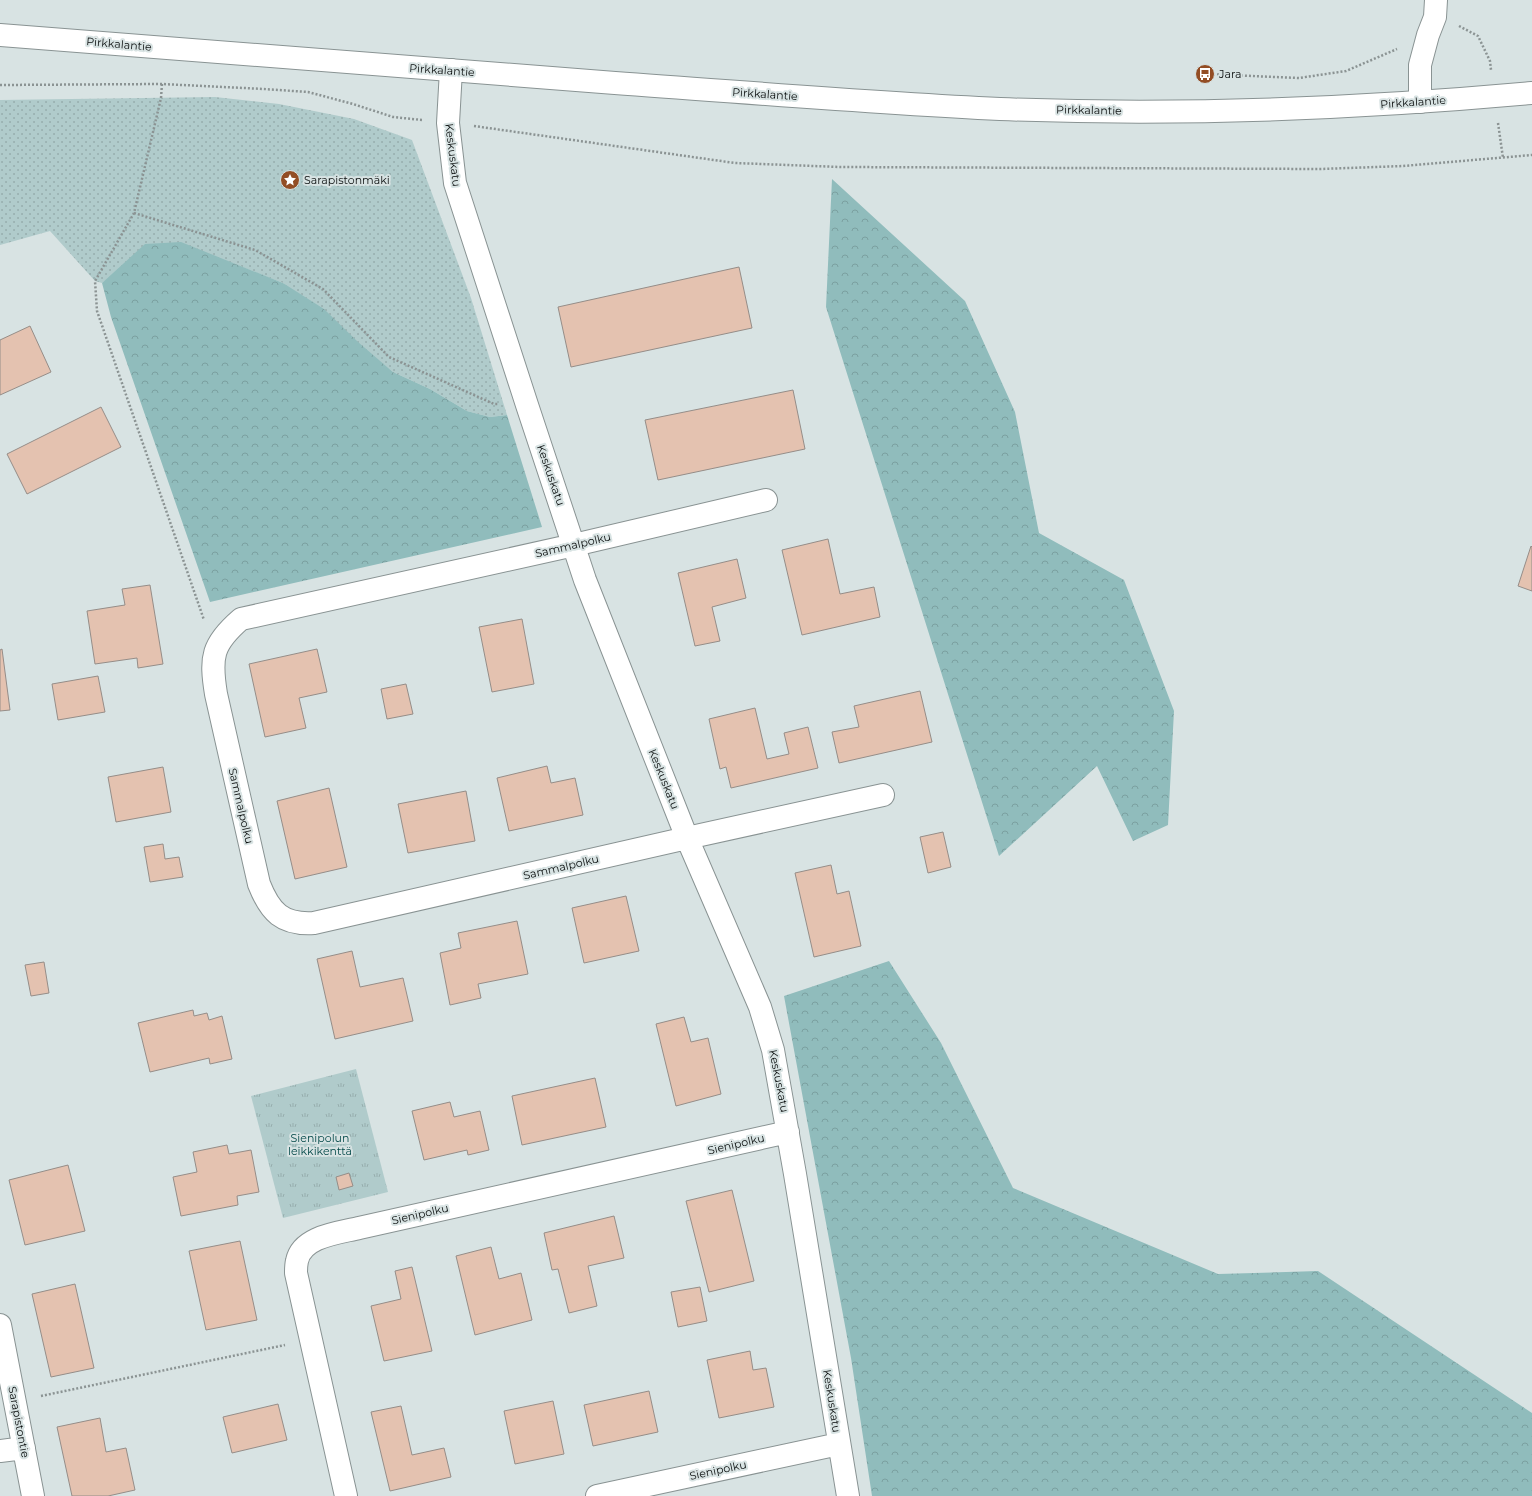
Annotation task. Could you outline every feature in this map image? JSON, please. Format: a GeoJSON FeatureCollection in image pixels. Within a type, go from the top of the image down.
{"type":"FeatureCollection","features":[{"type":"Feature","properties":{"kind":"street"},"geometry":{"type":"LineString","coordinates":[[1420,102],[1420,65],[1428,35],[1436,17],[1436,0]]}},
{"type":"Feature","properties":{"kind":"street","name":"Pirkkalantie"},"geometry":{"type":"LineString","coordinates":[[0,35],[828,98],[1001,109],[1148,111],[1325,107],[1420,102],[1532,93]]}},
{"type":"Feature","properties":{"kind":"street","name":"Keskuskatu"},"geometry":{"type":"LineString","coordinates":[[451,70],[448,123],[455,183],[527,405],[585,580],[688,838],[760,1006],[773,1050],[848,1496]]}},
{"type":"Feature","properties":{"kind":"street","name":"Sammalpolku"},"geometry":{"type":"LineString","coordinates":[[766,500],[574,545],[241,619],[225,634],[215,650],[213,665],[216,694],[259,884],[265,899],[274,911],[286,920],[300,924],[314,923],[883,795]]}},
{"type":"Feature","properties":{"kind":"street","name":"Sienipolku"},"geometry":{"type":"LineString","coordinates":[[346,1496],[296,1273],[297,1260],[302,1250],[313,1240],[359,1228],[788,1132]]}},
{"type":"Feature","properties":{"kind":"street","name":"Sarapistontie"},"geometry":{"type":"LineString","coordinates":[[0,1325],[33,1496]]}},
{"type":"Feature","properties":{"kind":"street","name":"Sienipolku"},"geometry":{"type":"LineString","coordinates":[[597,1496],[839,1444]]}},
{"type":"Feature","properties":{"kind":"street"},"geometry":{"type":"LineString","coordinates":[[0,1451],[24,1448]]}},
{"type":"Feature","properties":{"kind":"path"},"geometry":{"type":"LineString","coordinates":[[1205,74],[1299,78],[1346,71],[1428,35]]}},
{"type":"Feature","properties":{"kind":"path"},"geometry":{"type":"LineString","coordinates":[[162,84],[161,98],[134,213],[95,281],[97,311],[215,650]]}},
{"type":"Feature","properties":{"kind":"path"},"geometry":{"type":"LineString","coordinates":[[0,85],[162,84],[308,92],[393,117],[448,123],[735,162],[840,167],[1321,169],[1403,166],[1532,155]]}},
{"type":"Feature","properties":{"kind":"path"},"geometry":{"type":"LineString","coordinates":[[134,213],[255,250],[323,289],[389,358],[494,404],[527,405]]}},
{"type":"Feature","properties":{"kind":"path"},"geometry":{"type":"LineString","coordinates":[[15,1401],[310,1340]]}},
{"type":"Feature","properties":{"kind":"green space"},"geometry":{"type":"Polygon","coordinates":[[[215,97],[279,104],[354,119],[412,140],[471,298],[507,415],[490,417],[467,411],[430,389],[393,372],[283,283],[232,263],[116,272],[102,283],[95,281],[50,231],[0,245],[0,100],[215,97]]]}},
{"type":"Feature","properties":{"kind":"green space"},"geometry":{"type":"Polygon","coordinates":[[[832,179],[965,301],[1015,412],[1039,533],[1124,580],[1174,711],[1168,825],[1133,841],[1097,766],[999,856],[826,307],[832,179]]]}},
{"type":"Feature","properties":{"kind":"green space"},"geometry":{"type":"Polygon","coordinates":[[[181,242],[283,283],[324,309],[358,342],[393,372],[430,389],[467,411],[490,417],[507,415],[542,527],[210,602],[111,317],[102,283],[145,244],[181,242]]]}},
{"type":"Feature","properties":{"kind":"green space"},"geometry":{"type":"Polygon","coordinates":[[[889,961],[941,1043],[1013,1188],[1218,1274],[1318,1271],[1532,1413],[1532,1496],[872,1496],[851,1358],[784,996],[889,961]]]}},
{"type":"Feature","properties":{"kind":"green space","name":"Sienipolun leikkikenttä"},"geometry":{"type":"Polygon","coordinates":[[[356,1069],[388,1192],[283,1218],[251,1096],[356,1069]]]}},
{"type":"Feature","properties":{"kind":"building"},"geometry":{"type":"Polygon","coordinates":[[[739,267],[752,328],[571,367],[558,307],[739,267]]]}},
{"type":"Feature","properties":{"kind":"building"},"geometry":{"type":"Polygon","coordinates":[[[30,326],[51,372],[0,395],[0,340],[30,326]]]}},
{"type":"Feature","properties":{"kind":"building"},"geometry":{"type":"Polygon","coordinates":[[[793,390],[805,449],[658,480],[645,420],[793,390]]]}},
{"type":"Feature","properties":{"kind":"building"},"geometry":{"type":"Polygon","coordinates":[[[101,407],[121,447],[27,494],[7,454],[101,407]]]}},
{"type":"Feature","properties":{"kind":"building"},"geometry":{"type":"Polygon","coordinates":[[[828,539],[840,594],[874,587],[880,617],[802,635],[782,550],[828,539]]]}},
{"type":"Feature","properties":{"kind":"building"},"geometry":{"type":"Polygon","coordinates":[[[1531,546],[1532,547],[1532,591],[1518,586],[1531,546]]]}},
{"type":"Feature","properties":{"kind":"building"},"geometry":{"type":"Polygon","coordinates":[[[737,559],[746,598],[712,607],[720,641],[695,646],[678,573],[737,559]]]}},
{"type":"Feature","properties":{"kind":"building"},"geometry":{"type":"Polygon","coordinates":[[[150,585],[163,664],[138,668],[137,658],[95,664],[87,611],[125,605],[122,589],[150,585]]]}},
{"type":"Feature","properties":{"kind":"building"},"geometry":{"type":"Polygon","coordinates":[[[522,619],[534,684],[492,692],[479,627],[522,619]]]}},
{"type":"Feature","properties":{"kind":"building"},"geometry":{"type":"Polygon","coordinates":[[[2,649],[10,710],[0,711],[0,650],[2,649]]]}},
{"type":"Feature","properties":{"kind":"building"},"geometry":{"type":"Polygon","coordinates":[[[317,649],[327,692],[299,698],[306,728],[265,737],[249,664],[317,649]]]}},
{"type":"Feature","properties":{"kind":"building"},"geometry":{"type":"Polygon","coordinates":[[[98,676],[105,712],[58,720],[52,684],[98,676]]]}},
{"type":"Feature","properties":{"kind":"building"},"geometry":{"type":"Polygon","coordinates":[[[406,684],[413,714],[387,719],[381,689],[406,684]]]}},
{"type":"Feature","properties":{"kind":"building"},"geometry":{"type":"Polygon","coordinates":[[[920,691],[932,742],[839,763],[832,732],[859,727],[854,706],[920,691]]]}},
{"type":"Feature","properties":{"kind":"building"},"geometry":{"type":"Polygon","coordinates":[[[755,708],[767,759],[789,754],[784,733],[808,727],[818,768],[731,788],[726,767],[720,769],[709,719],[755,708]]]}},
{"type":"Feature","properties":{"kind":"building"},"geometry":{"type":"Polygon","coordinates":[[[547,766],[551,783],[575,778],[583,815],[509,831],[497,778],[547,766]]]}},
{"type":"Feature","properties":{"kind":"building"},"geometry":{"type":"Polygon","coordinates":[[[163,767],[171,812],[116,822],[108,777],[163,767]]]}},
{"type":"Feature","properties":{"kind":"building"},"geometry":{"type":"Polygon","coordinates":[[[329,788],[347,867],[295,879],[277,801],[329,788]]]}},
{"type":"Feature","properties":{"kind":"building"},"geometry":{"type":"Polygon","coordinates":[[[466,791],[475,841],[408,853],[398,804],[466,791]]]}},
{"type":"Feature","properties":{"kind":"building"},"geometry":{"type":"Polygon","coordinates":[[[943,832],[951,867],[928,873],[920,837],[943,832]]]}},
{"type":"Feature","properties":{"kind":"building"},"geometry":{"type":"Polygon","coordinates":[[[163,844],[165,859],[179,857],[183,877],[150,882],[144,847],[163,844]]]}},
{"type":"Feature","properties":{"kind":"building"},"geometry":{"type":"Polygon","coordinates":[[[831,865],[837,894],[849,891],[861,946],[814,957],[795,873],[831,865]]]}},
{"type":"Feature","properties":{"kind":"building"},"geometry":{"type":"Polygon","coordinates":[[[626,896],[639,951],[584,963],[572,908],[626,896]]]}},
{"type":"Feature","properties":{"kind":"building"},"geometry":{"type":"Polygon","coordinates":[[[517,921],[528,974],[478,984],[481,998],[450,1005],[440,953],[461,948],[458,933],[517,921]]]}},
{"type":"Feature","properties":{"kind":"building"},"geometry":{"type":"Polygon","coordinates":[[[352,951],[360,987],[403,978],[413,1021],[335,1039],[317,959],[352,951]]]}},
{"type":"Feature","properties":{"kind":"building"},"geometry":{"type":"Polygon","coordinates":[[[44,962],[49,993],[31,996],[25,965],[44,962]]]}},
{"type":"Feature","properties":{"kind":"building"},"geometry":{"type":"Polygon","coordinates":[[[193,1010],[194,1016],[207,1013],[209,1020],[222,1016],[232,1059],[210,1064],[209,1058],[150,1072],[138,1023],[193,1010]]]}},
{"type":"Feature","properties":{"kind":"building"},"geometry":{"type":"Polygon","coordinates":[[[684,1017],[691,1042],[708,1038],[721,1094],[676,1106],[656,1024],[684,1017]]]}},
{"type":"Feature","properties":{"kind":"building"},"geometry":{"type":"Polygon","coordinates":[[[595,1078],[606,1127],[522,1145],[512,1096],[595,1078]]]}},
{"type":"Feature","properties":{"kind":"building"},"geometry":{"type":"Polygon","coordinates":[[[450,1102],[454,1117],[480,1111],[489,1150],[468,1155],[467,1150],[424,1160],[412,1111],[450,1102]]]}},
{"type":"Feature","properties":{"kind":"building"},"geometry":{"type":"Polygon","coordinates":[[[227,1145],[229,1154],[251,1150],[259,1192],[237,1196],[238,1205],[181,1216],[173,1177],[197,1172],[193,1152],[227,1145]]]}},
{"type":"Feature","properties":{"kind":"building"},"geometry":{"type":"Polygon","coordinates":[[[68,1165],[85,1231],[25,1245],[9,1180],[68,1165]]]}},
{"type":"Feature","properties":{"kind":"building"},"geometry":{"type":"Polygon","coordinates":[[[349,1173],[353,1186],[339,1190],[336,1177],[349,1173]]]}},
{"type":"Feature","properties":{"kind":"building"},"geometry":{"type":"Polygon","coordinates":[[[732,1190],[754,1281],[709,1292],[686,1201],[732,1190]]]}},
{"type":"Feature","properties":{"kind":"building"},"geometry":{"type":"Polygon","coordinates":[[[614,1216],[624,1258],[588,1266],[597,1306],[569,1313],[558,1269],[552,1270],[544,1233],[614,1216]]]}},
{"type":"Feature","properties":{"kind":"building"},"geometry":{"type":"Polygon","coordinates":[[[240,1241],[257,1320],[206,1330],[189,1251],[240,1241]]]}},
{"type":"Feature","properties":{"kind":"building"},"geometry":{"type":"Polygon","coordinates":[[[491,1247],[499,1279],[521,1273],[532,1320],[475,1335],[456,1256],[491,1247]]]}},
{"type":"Feature","properties":{"kind":"building"},"geometry":{"type":"Polygon","coordinates":[[[412,1267],[432,1351],[384,1361],[371,1306],[401,1299],[395,1271],[412,1267]]]}},
{"type":"Feature","properties":{"kind":"building"},"geometry":{"type":"Polygon","coordinates":[[[75,1284],[94,1368],[51,1377],[32,1294],[75,1284]]]}},
{"type":"Feature","properties":{"kind":"building"},"geometry":{"type":"Polygon","coordinates":[[[700,1287],[707,1321],[678,1327],[671,1292],[700,1287]]]}},
{"type":"Feature","properties":{"kind":"building"},"geometry":{"type":"Polygon","coordinates":[[[750,1351],[753,1370],[766,1368],[774,1407],[719,1418],[707,1360],[750,1351]]]}},
{"type":"Feature","properties":{"kind":"building"},"geometry":{"type":"Polygon","coordinates":[[[649,1391],[658,1432],[593,1446],[584,1405],[649,1391]]]}},
{"type":"Feature","properties":{"kind":"building"},"geometry":{"type":"Polygon","coordinates":[[[553,1401],[564,1454],[515,1464],[504,1411],[553,1401]]]}},
{"type":"Feature","properties":{"kind":"building"},"geometry":{"type":"Polygon","coordinates":[[[278,1404],[287,1440],[232,1453],[223,1417],[278,1404]]]}},
{"type":"Feature","properties":{"kind":"building"},"geometry":{"type":"Polygon","coordinates":[[[401,1406],[412,1455],[444,1448],[451,1477],[390,1491],[371,1412],[401,1406]]]}},
{"type":"Feature","properties":{"kind":"building"},"geometry":{"type":"Polygon","coordinates":[[[100,1418],[106,1452],[126,1448],[135,1490],[108,1496],[72,1496],[57,1427],[100,1418]]]}},
{"type":"Feature","properties":{"kind":"place","name":"Jara"},"geometry":{"type":"Point","coordinates":[1205,74]}},
{"type":"Feature","properties":{"kind":"place","name":"Sarapistonmäki"},"geometry":{"type":"Point","coordinates":[290,180]}}]}
